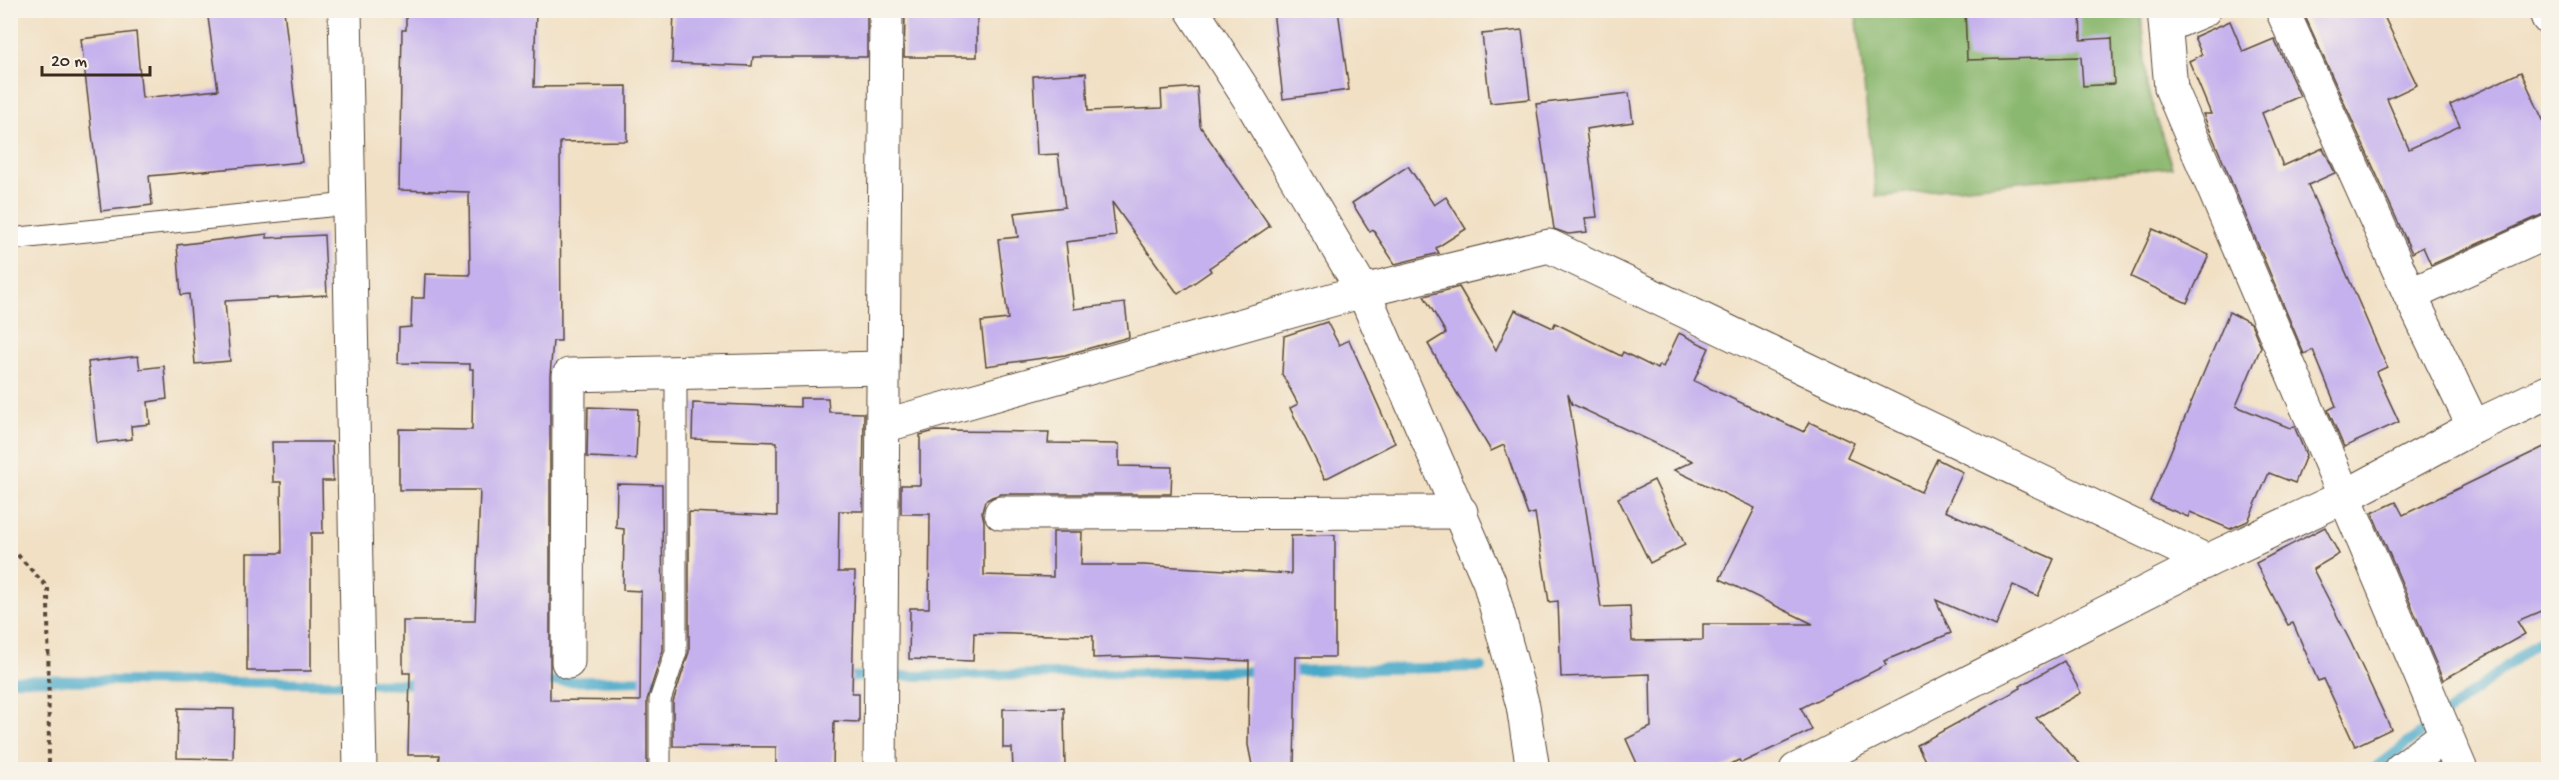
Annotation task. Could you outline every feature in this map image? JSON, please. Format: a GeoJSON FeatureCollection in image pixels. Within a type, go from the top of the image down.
{"type":"FeatureCollection","features":[{"type":"Feature","properties":{"kind":"street"},"geometry":{"type":"LineString","coordinates":[[345,10],[360,770]]}},
{"type":"Feature","properties":{"kind":"street"},"geometry":{"type":"LineString","coordinates":[[880,770],[886,10]]}},
{"type":"Feature","properties":{"kind":"street"},"geometry":{"type":"LineString","coordinates":[[1192,10],[1250,100],[1363,291],[1461,512],[1489,581],[1523,706],[1533,770]]}},
{"type":"Feature","properties":{"kind":"street"},"geometry":{"type":"LineString","coordinates":[[2204,10],[2165,18],[2171,88],[2461,770]]}},
{"type":"Feature","properties":{"kind":"street"},"geometry":{"type":"LineString","coordinates":[[2282,10],[2410,295],[2474,427]]}},
{"type":"Feature","properties":{"kind":"street"},"geometry":{"type":"LineString","coordinates":[[2545,10],[2548,18]]}},
{"type":"Feature","properties":{"kind":"street"},"geometry":{"type":"LineString","coordinates":[[2410,295],[2548,232]]}},
{"type":"Feature","properties":{"kind":"street"},"geometry":{"type":"LineString","coordinates":[[883,426],[1363,291],[1549,246],[2207,561]]}},
{"type":"Feature","properties":{"kind":"street"},"geometry":{"type":"LineString","coordinates":[[568,662],[569,375],[884,368]]}},
{"type":"Feature","properties":{"kind":"street"},"geometry":{"type":"LineString","coordinates":[[1797,769],[2207,561],[2346,496],[2474,427],[2548,392]]}},
{"type":"Feature","properties":{"kind":"street"},"geometry":{"type":"LineString","coordinates":[[1001,513],[1461,512]]}},
{"type":"Feature","properties":{"kind":"street"},"geometry":{"type":"LineString","coordinates":[[2400,770],[2446,735]]}},
{"type":"Feature","properties":{"kind":"lane"},"geometry":{"type":"LineString","coordinates":[[10,239],[348,204]]}},
{"type":"Feature","properties":{"kind":"lane"},"geometry":{"type":"LineString","coordinates":[[660,770],[660,700],[676,652],[676,373]]}},
{"type":"Feature","properties":{"kind":"path"},"geometry":{"type":"LineString","coordinates":[[10,553],[15,552],[48,588],[49,770]]}},
{"type":"Feature","properties":{"kind":"green space"},"geometry":{"type":"Polygon","coordinates":[[[1856,11],[2141,11],[2147,87],[2172,167],[1876,196],[1856,11]]]}},
{"type":"Feature","properties":{"kind":"building"},"geometry":{"type":"Polygon","coordinates":[[[207,10],[284,10],[302,162],[149,176],[152,205],[101,211],[81,39],[136,32],[142,98],[218,90],[207,10]]]}},
{"type":"Feature","properties":{"kind":"building"},"geometry":{"type":"Polygon","coordinates":[[[406,10],[536,10],[534,87],[627,86],[627,141],[560,142],[561,341],[553,341],[550,375],[550,700],[640,701],[641,591],[623,590],[624,529],[616,528],[617,484],[662,485],[663,650],[647,700],[647,770],[438,770],[439,755],[408,755],[410,673],[403,673],[403,621],[475,621],[480,490],[399,490],[399,429],[472,430],[473,369],[470,369],[470,364],[398,363],[399,328],[411,327],[412,298],[424,298],[425,274],[470,275],[469,192],[399,190],[402,30],[406,30],[406,10]]]}},
{"type":"Feature","properties":{"kind":"building"},"geometry":{"type":"Polygon","coordinates":[[[674,10],[867,10],[867,57],[753,57],[752,66],[672,63],[674,10]]]}},
{"type":"Feature","properties":{"kind":"building"},"geometry":{"type":"Polygon","coordinates":[[[1273,10],[1338,10],[1349,90],[1283,99],[1273,10]]]}},
{"type":"Feature","properties":{"kind":"building"},"geometry":{"type":"Polygon","coordinates":[[[1965,10],[2080,10],[2081,40],[2112,38],[2114,84],[2083,86],[2081,57],[1967,60],[1965,10]]]}},
{"type":"Feature","properties":{"kind":"building"},"geometry":{"type":"Polygon","coordinates":[[[2312,10],[2381,10],[2417,85],[2387,99],[2409,149],[2460,126],[2450,105],[2521,72],[2548,131],[2548,212],[2431,265],[2423,247],[2412,253],[2304,14],[2312,10]]]}},
{"type":"Feature","properties":{"kind":"building"},"geometry":{"type":"Polygon","coordinates":[[[905,15],[977,15],[977,57],[904,57],[905,15]]]}},
{"type":"Feature","properties":{"kind":"building"},"geometry":{"type":"Polygon","coordinates":[[[2230,21],[2243,52],[2274,39],[2300,96],[2262,113],[2283,166],[2323,148],[2335,173],[2308,185],[2387,367],[2376,372],[2399,422],[2344,447],[2328,410],[2336,406],[2313,350],[2304,354],[2203,114],[2211,114],[2189,61],[2202,55],[2194,37],[2230,21]]]}},
{"type":"Feature","properties":{"kind":"building"},"geometry":{"type":"Polygon","coordinates":[[[1522,30],[1530,99],[1490,103],[1482,34],[1522,30]]]}},
{"type":"Feature","properties":{"kind":"building"},"geometry":{"type":"Polygon","coordinates":[[[1086,73],[1088,111],[1162,108],[1161,90],[1197,87],[1200,126],[1270,226],[1209,268],[1211,271],[1178,294],[1112,202],[1116,236],[1066,242],[1074,309],[1125,303],[1129,337],[1065,355],[986,366],[981,322],[1008,319],[998,239],[1018,237],[1014,213],[1065,207],[1058,154],[1037,155],[1033,76],[1086,73]]]}},
{"type":"Feature","properties":{"kind":"building"},"geometry":{"type":"Polygon","coordinates":[[[1629,93],[1633,122],[1586,129],[1597,217],[1585,218],[1587,232],[1568,234],[1554,229],[1536,104],[1629,93]]]}},
{"type":"Feature","properties":{"kind":"building"},"geometry":{"type":"Polygon","coordinates":[[[1408,166],[1434,205],[1446,197],[1466,229],[1436,248],[1439,253],[1395,264],[1373,230],[1370,232],[1352,203],[1408,166]]]}},
{"type":"Feature","properties":{"kind":"building"},"geometry":{"type":"Polygon","coordinates":[[[2153,229],[2209,255],[2187,303],[2131,277],[2153,229]]]}},
{"type":"Feature","properties":{"kind":"building"},"geometry":{"type":"Polygon","coordinates":[[[267,234],[267,238],[324,235],[327,295],[225,301],[230,361],[195,364],[189,294],[181,295],[177,245],[267,234]]]}},
{"type":"Feature","properties":{"kind":"building"},"geometry":{"type":"Polygon","coordinates":[[[1459,287],[1496,350],[1515,310],[1553,328],[1555,323],[1621,356],[1623,352],[1657,369],[1659,365],[1663,367],[1679,333],[1709,348],[1694,381],[1804,432],[1809,422],[1854,443],[1847,458],[1921,492],[1937,459],[1963,472],[1945,511],[2054,559],[2038,596],[2013,585],[1996,626],[1936,600],[1951,633],[1884,661],[1886,665],[1801,708],[1812,730],[1741,763],[1739,760],[1717,770],[1640,770],[1626,739],[1651,727],[1650,674],[1561,677],[1558,601],[1549,602],[1535,513],[1528,515],[1504,445],[1491,451],[1428,344],[1446,333],[1424,296],[1459,287]],[[1568,394],[1601,607],[1630,606],[1632,641],[1703,640],[1703,624],[1813,624],[1720,579],[1755,508],[1674,470],[1693,461],[1572,404],[1568,394]]]}},
{"type":"Feature","properties":{"kind":"building"},"geometry":{"type":"Polygon","coordinates":[[[2229,312],[2251,323],[2261,347],[2236,406],[2290,428],[2294,426],[2306,455],[2295,483],[2269,473],[2248,521],[2230,529],[2190,512],[2188,517],[2150,501],[2229,312]]]}},
{"type":"Feature","properties":{"kind":"building"},"geometry":{"type":"Polygon","coordinates":[[[1327,322],[1339,345],[1349,340],[1395,443],[1325,479],[1290,408],[1298,404],[1282,374],[1284,336],[1327,322]]]}},
{"type":"Feature","properties":{"kind":"building"},"geometry":{"type":"Polygon","coordinates":[[[138,356],[140,369],[164,366],[167,399],[148,402],[150,424],[131,426],[132,439],[97,443],[88,362],[138,356]]]}},
{"type":"Feature","properties":{"kind":"building"},"geometry":{"type":"Polygon","coordinates":[[[800,398],[828,398],[829,412],[864,413],[863,511],[839,511],[838,572],[855,572],[852,693],[859,693],[859,722],[834,721],[833,769],[776,768],[776,747],[673,746],[673,702],[689,652],[689,512],[777,516],[777,442],[692,439],[693,403],[800,407],[800,398]]]}},
{"type":"Feature","properties":{"kind":"building"},"geometry":{"type":"Polygon","coordinates":[[[588,407],[638,409],[636,459],[587,457],[588,407]]]}},
{"type":"Feature","properties":{"kind":"building"},"geometry":{"type":"Polygon","coordinates":[[[935,431],[1049,432],[1048,443],[1119,444],[1119,466],[1172,467],[1171,494],[1001,494],[985,501],[982,512],[984,575],[1053,577],[1053,532],[1082,532],[1081,565],[1143,565],[1291,574],[1291,536],[1335,535],[1335,657],[1296,657],[1294,770],[1253,770],[1248,745],[1249,661],[1156,656],[1093,658],[1093,636],[974,633],[973,661],[909,659],[910,608],[929,608],[930,514],[901,514],[901,485],[920,485],[920,435],[935,431]]]}},
{"type":"Feature","properties":{"kind":"building"},"geometry":{"type":"Polygon","coordinates":[[[272,442],[332,442],[333,481],[322,481],[323,533],[311,533],[311,671],[247,671],[247,553],[282,553],[281,482],[273,482],[272,442]]]}},
{"type":"Feature","properties":{"kind":"building"},"geometry":{"type":"Polygon","coordinates":[[[2548,445],[2548,608],[2517,621],[2525,634],[2443,680],[2372,513],[2396,502],[2403,515],[2548,445]]]}},
{"type":"Feature","properties":{"kind":"building"},"geometry":{"type":"Polygon","coordinates":[[[1654,480],[1685,545],[1650,563],[1618,498],[1654,480]]]}},
{"type":"Feature","properties":{"kind":"building"},"geometry":{"type":"Polygon","coordinates":[[[2325,527],[2339,554],[2313,569],[2391,729],[2355,746],[2324,679],[2318,681],[2293,623],[2288,625],[2256,563],[2325,527]]]}},
{"type":"Feature","properties":{"kind":"building"},"geometry":{"type":"Polygon","coordinates":[[[2064,661],[2081,693],[2036,718],[2086,770],[1930,770],[1917,745],[2021,688],[2020,686],[2064,661]]]}},
{"type":"Feature","properties":{"kind":"building"},"geometry":{"type":"Polygon","coordinates":[[[178,708],[234,709],[233,759],[177,758],[178,708]]]}},
{"type":"Feature","properties":{"kind":"building"},"geometry":{"type":"Polygon","coordinates":[[[1064,708],[1065,770],[1013,770],[1012,748],[1003,748],[1003,709],[1064,708]]]}},
{"type":"Feature","properties":{"kind":"waterway"},"geometry":{"type":"LineString","coordinates":[[2373,770],[2548,634]]}},
{"type":"Feature","properties":{"kind":"waterway"},"geometry":{"type":"LineString","coordinates":[[1283,671],[1481,667]]}},
{"type":"Feature","properties":{"kind":"waterway"},"geometry":{"type":"LineString","coordinates":[[839,677],[1262,671]]}},
{"type":"Feature","properties":{"kind":"waterway"},"geometry":{"type":"LineString","coordinates":[[10,680],[422,684]]}},
{"type":"Feature","properties":{"kind":"waterway"},"geometry":{"type":"LineString","coordinates":[[536,682],[653,680]]}}]}
